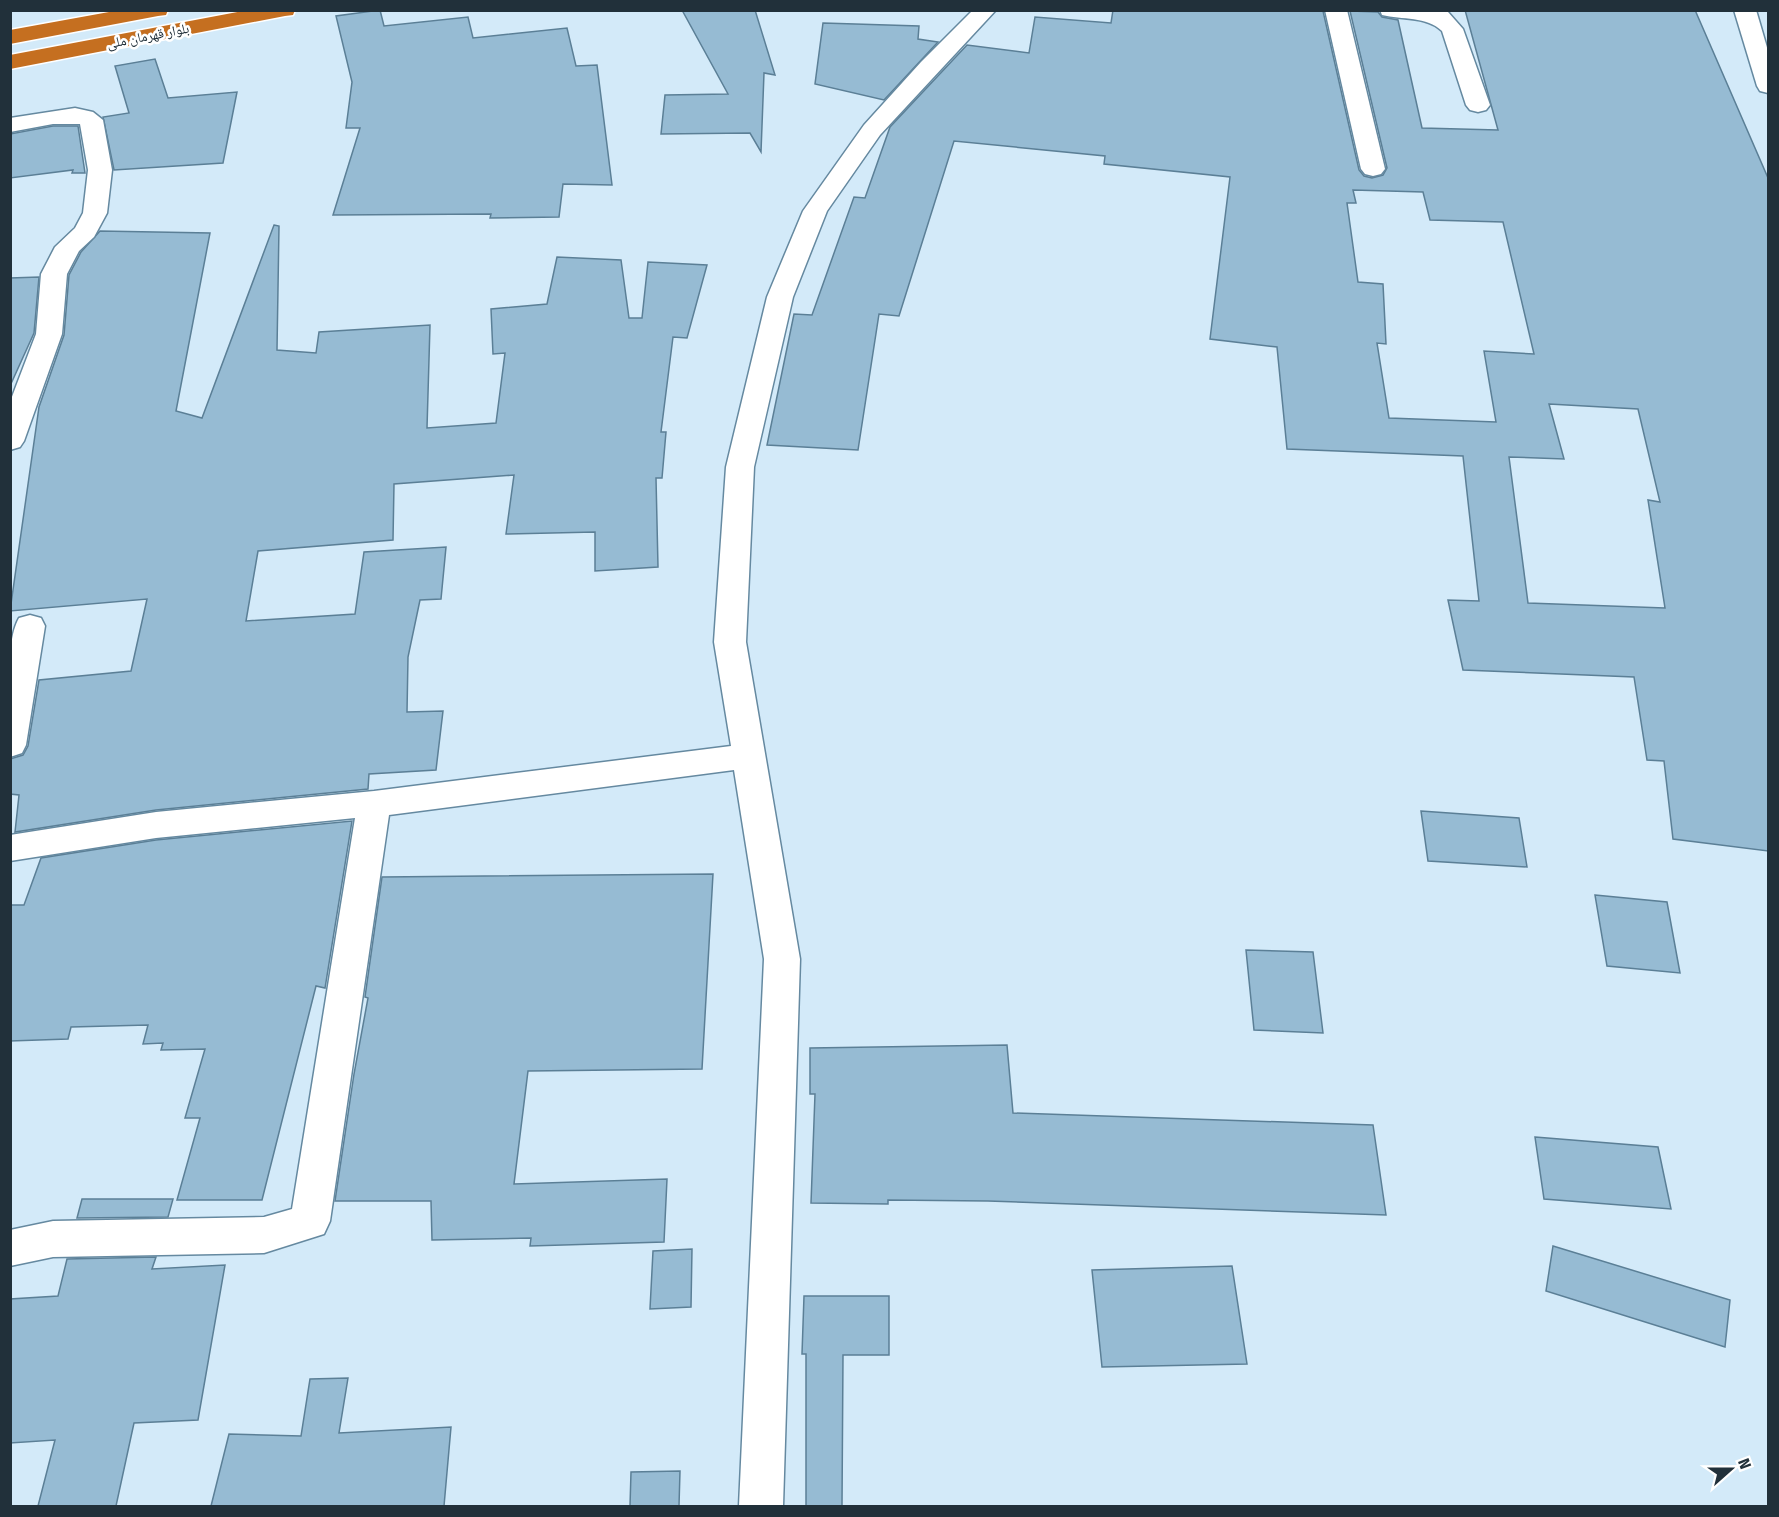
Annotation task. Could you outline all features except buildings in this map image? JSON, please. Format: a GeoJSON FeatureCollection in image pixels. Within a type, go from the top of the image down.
{"type":"FeatureCollection","features":[{"type":"Feature","properties":{"kind":"highway","name":"بلوار قهرمان ملی"},"geometry":{"type":"LineString","coordinates":[[10,38],[158,10]]}},
{"type":"Feature","properties":{"kind":"highway","name":"بلوار قهرمان ملی"},"geometry":{"type":"LineString","coordinates":[[10,62],[285,10]]}},
{"type":"Feature","properties":{"kind":"street"},"geometry":{"type":"LineString","coordinates":[[761,1506],[782,959],[730,642],[740,466],[780,297],[815,211],[872,130],[929,67],[986,10]]}},
{"type":"Feature","properties":{"kind":"street"},"geometry":{"type":"LineString","coordinates":[[1336,10],[1373,169]]}},
{"type":"Feature","properties":{"kind":"street"},"geometry":{"type":"LineString","coordinates":[[1390,10],[1440,17],[1452,29],[1478,105]]}},
{"type":"Feature","properties":{"kind":"street"},"geometry":{"type":"LineString","coordinates":[[1745,10],[1768,86]]}},
{"type":"Feature","properties":{"kind":"street"},"geometry":{"type":"LineString","coordinates":[[10,125],[74,114],[85,115],[91,120],[100,170],[95,213],[85,232],[68,247],[54,274],[49,334],[10,441]]}},
{"type":"Feature","properties":{"kind":"street"},"geometry":{"type":"LineString","coordinates":[[10,745],[30,626]]}},
{"type":"Feature","properties":{"kind":"street"},"geometry":{"type":"LineString","coordinates":[[10,848],[156,825],[374,804],[750,756]]}},
{"type":"Feature","properties":{"kind":"street"},"geometry":{"type":"LineString","coordinates":[[10,1248],[53,1239],[264,1235],[310,1221],[374,804]]}}]}
